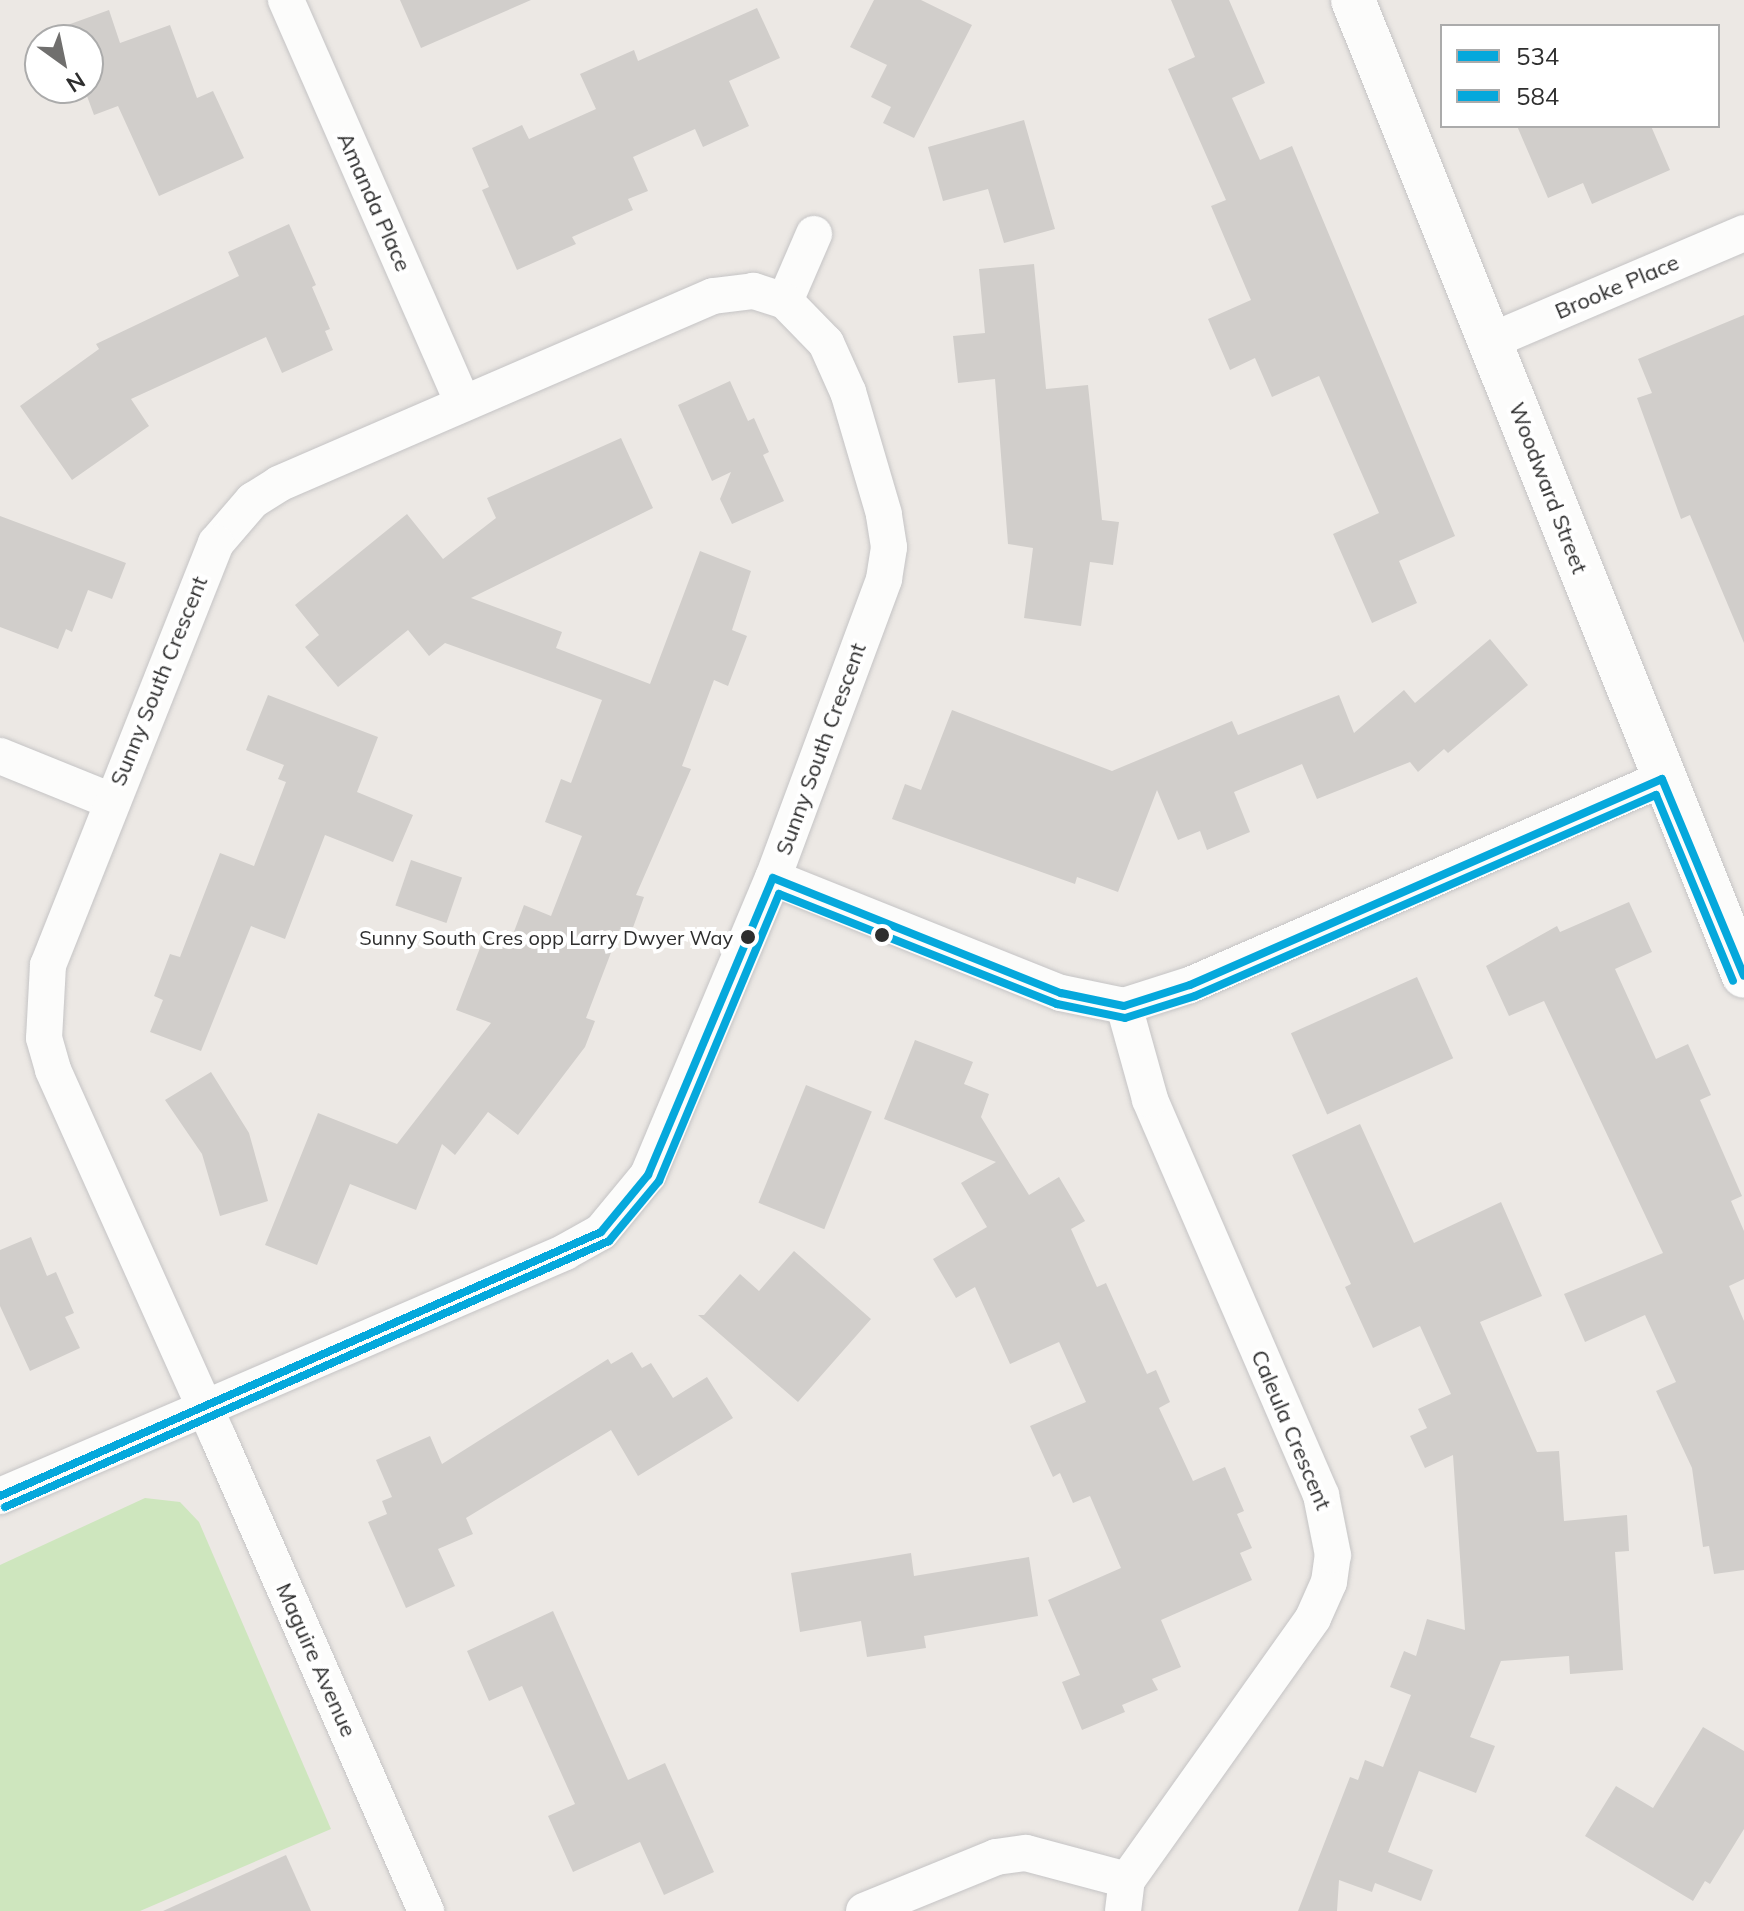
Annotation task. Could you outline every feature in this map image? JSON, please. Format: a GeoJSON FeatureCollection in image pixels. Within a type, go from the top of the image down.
{"type":"FeatureCollection","features":[{"type":"Feature","properties":{"kind":"street","name":"Amanda Place"},"geometry":{"type":"LineString","coordinates":[[286,0],[463,403]]}},
{"type":"Feature","properties":{"kind":"street","name":"Woodward Street"},"geometry":{"type":"LineString","coordinates":[[1353,0],[1491,341],[1662,779],[1744,976]]}},
{"type":"Feature","properties":{"kind":"street","name":"Brooke Place"},"geometry":{"type":"LineString","coordinates":[[1491,341],[1744,233]]}},
{"type":"Feature","properties":{"kind":"street"},"geometry":{"type":"LineString","coordinates":[[785,301],[814,234]]}},
{"type":"Feature","properties":{"kind":"street","name":"Sunny South Crescent"},"geometry":{"type":"LineString","coordinates":[[0,1496],[205,1408],[601,1232],[648,1175],[773,878],[884,579],[889,547],[848,392],[826,343],[785,301],[754,291],[713,296],[279,484],[253,500],[216,543],[109,800],[48,965],[44,1038],[53,1070],[205,1408]]}},
{"type":"Feature","properties":{"kind":"street"},"geometry":{"type":"LineString","coordinates":[[0,756],[109,800]]}},
{"type":"Feature","properties":{"kind":"street"},"geometry":{"type":"LineString","coordinates":[[773,878],[1061,993],[1124,1006],[1190,985],[1662,779]]}},
{"type":"Feature","properties":{"kind":"street","name":"Caleula Crescent"},"geometry":{"type":"LineString","coordinates":[[1124,1006],[1150,1099],[1321,1495],[1333,1555],[1329,1582],[1313,1618],[1125,1896]]}},
{"type":"Feature","properties":{"kind":"street","name":"Maguire Avenue"},"geometry":{"type":"LineString","coordinates":[[205,1408],[426,1911]]}},
{"type":"Feature","properties":{"kind":"street"},"geometry":{"type":"LineString","coordinates":[[864,1911],[996,1857],[1026,1853],[1125,1896]]}},
{"type":"Feature","properties":{"kind":"green space"},"geometry":{"type":"Polygon","coordinates":[[[145,1498],[180,1502],[199,1522],[331,1829],[140,1911],[0,1911],[0,1565],[145,1498]]]}},
{"type":"Feature","properties":{"kind":"building"},"geometry":{"type":"Polygon","coordinates":[[[400,0],[531,0],[421,48],[400,0]]]}},
{"type":"Feature","properties":{"kind":"building"},"geometry":{"type":"Polygon","coordinates":[[[874,0],[921,0],[972,25],[914,138],[883,123],[891,107],[871,97],[887,65],[850,47],[874,0]]]}},
{"type":"Feature","properties":{"kind":"building"},"geometry":{"type":"Polygon","coordinates":[[[1171,0],[1229,0],[1265,83],[1232,98],[1260,160],[1292,146],[1455,536],[1399,561],[1417,603],[1372,623],[1333,534],[1379,513],[1319,376],[1272,397],[1255,358],[1230,370],[1208,319],[1251,300],[1211,206],[1226,200],[1168,69],[1195,57],[1171,0]]]}},
{"type":"Feature","properties":{"kind":"building"},"geometry":{"type":"Polygon","coordinates":[[[757,8],[780,58],[729,81],[749,126],[703,147],[695,129],[633,157],[648,191],[628,199],[633,210],[572,237],[576,244],[517,270],[482,190],[489,187],[472,148],[522,125],[529,139],[596,109],[580,74],[634,50],[638,61],[757,8]]]}},
{"type":"Feature","properties":{"kind":"building"},"geometry":{"type":"Polygon","coordinates":[[[109,10],[120,43],[170,25],[197,98],[213,91],[244,158],[159,196],[118,106],[94,115],[90,104],[104,104],[104,24],[70,24],[109,10]]]}},
{"type":"Feature","properties":{"kind":"building"},"geometry":{"type":"Polygon","coordinates":[[[1024,120],[1055,229],[1004,243],[988,189],[943,201],[928,147],[1024,120]]]}},
{"type":"Feature","properties":{"kind":"building"},"geometry":{"type":"Polygon","coordinates":[[[1518,128],[1652,128],[1670,170],[1592,204],[1583,183],[1548,198],[1518,128]]]}},
{"type":"Feature","properties":{"kind":"building"},"geometry":{"type":"Polygon","coordinates":[[[289,224],[316,285],[312,287],[330,329],[325,331],[333,350],[282,373],[266,337],[131,399],[149,426],[72,480],[20,406],[99,349],[96,344],[239,276],[228,252],[289,224]]]}},
{"type":"Feature","properties":{"kind":"building"},"geometry":{"type":"Polygon","coordinates":[[[1034,264],[1046,389],[1088,385],[1102,520],[1119,522],[1113,565],[1090,562],[1081,626],[1024,618],[1033,548],[1008,544],[995,379],[958,383],[953,336],[985,333],[979,269],[1034,264]]]}},
{"type":"Feature","properties":{"kind":"building"},"geometry":{"type":"Polygon","coordinates":[[[1744,315],[1744,643],[1690,515],[1681,519],[1637,398],[1652,393],[1638,359],[1744,315]]]}},
{"type":"Feature","properties":{"kind":"building"},"geometry":{"type":"Polygon","coordinates":[[[730,381],[748,421],[754,418],[769,452],[763,455],[784,501],[732,524],[720,499],[731,472],[712,481],[678,405],[730,381]]]}},
{"type":"Feature","properties":{"kind":"building"},"geometry":{"type":"Polygon","coordinates":[[[621,438],[653,508],[471,598],[562,632],[556,648],[650,684],[700,551],[751,571],[732,630],[747,636],[728,686],[714,680],[682,766],[691,769],[636,895],[644,897],[631,933],[620,929],[586,1018],[595,1021],[585,1047],[518,1135],[488,1112],[455,1155],[442,1144],[416,1210],[350,1184],[317,1265],[265,1245],[318,1113],[397,1144],[491,1023],[456,1010],[485,935],[509,945],[524,905],[551,916],[582,836],[545,822],[561,779],[571,783],[602,700],[445,643],[429,656],[408,630],[338,687],[305,647],[319,635],[295,605],[407,514],[443,559],[496,518],[487,498],[621,438]]]}},
{"type":"Feature","properties":{"kind":"building"},"geometry":{"type":"Polygon","coordinates":[[[0,516],[126,563],[112,599],[88,590],[72,632],[66,629],[58,649],[0,627],[0,516]]]}},
{"type":"Feature","properties":{"kind":"building"},"geometry":{"type":"Polygon","coordinates":[[[1490,639],[1528,685],[1448,753],[1444,749],[1418,772],[1410,762],[1317,799],[1302,764],[1234,792],[1250,832],[1207,850],[1200,831],[1178,840],[1157,790],[1118,892],[1077,877],[1075,884],[892,819],[905,784],[921,790],[952,710],[1112,771],[1232,721],[1238,735],[1339,695],[1354,733],[1404,690],[1415,703],[1490,639]]]}},
{"type":"Feature","properties":{"kind":"building"},"geometry":{"type":"Polygon","coordinates":[[[268,695],[378,737],[357,792],[413,815],[393,862],[325,835],[285,939],[251,926],[201,1051],[150,1032],[163,1000],[154,996],[170,954],[180,957],[220,853],[254,866],[286,782],[278,779],[284,765],[246,750],[268,695]]]}},
{"type":"Feature","properties":{"kind":"building"},"geometry":{"type":"Polygon","coordinates":[[[411,860],[462,878],[446,923],[395,905],[411,860]]]}},
{"type":"Feature","properties":{"kind":"building"},"geometry":{"type":"Polygon","coordinates":[[[1629,902],[1652,952],[1615,969],[1656,1059],[1688,1044],[1711,1095],[1700,1100],[1742,1196],[1731,1201],[1744,1231],[1744,1279],[1729,1286],[1744,1321],[1744,1570],[1714,1574],[1709,1546],[1703,1547],[1692,1468],[1656,1391],[1676,1382],[1645,1315],[1585,1342],[1564,1294],[1663,1253],[1544,1001],[1509,1016],[1486,966],[1557,926],[1560,932],[1629,902]]]}},
{"type":"Feature","properties":{"kind":"building"},"geometry":{"type":"Polygon","coordinates":[[[1417,977],[1453,1058],[1327,1114],[1291,1033],[1417,977]]]}},
{"type":"Feature","properties":{"kind":"building"},"geometry":{"type":"Polygon","coordinates":[[[915,1040],[973,1062],[964,1084],[989,1094],[981,1117],[1029,1195],[1059,1177],[1085,1221],[1071,1229],[1097,1287],[1106,1283],[1147,1374],[1156,1370],[1170,1402],[1159,1408],[1193,1481],[1225,1467],[1244,1511],[1237,1514],[1252,1548],[1240,1553],[1252,1580],[1161,1620],[1181,1667],[1152,1679],[1158,1690],[1122,1705],[1125,1712],[1082,1730],[1062,1682],[1080,1675],[1048,1600],[1121,1568],[1090,1496],[1073,1503],[1060,1473],[1053,1477],[1030,1426],[1086,1402],[1059,1342],[1010,1364],[975,1287],[956,1298],[933,1259],[987,1227],[961,1183],[996,1162],[884,1119],[915,1040]]]}},
{"type":"Feature","properties":{"kind":"building"},"geometry":{"type":"Polygon","coordinates":[[[211,1072],[249,1133],[268,1201],[220,1216],[202,1154],[165,1100],[211,1072]]]}},
{"type":"Feature","properties":{"kind":"building"},"geometry":{"type":"Polygon","coordinates":[[[806,1085],[872,1112],[824,1229],[758,1203],[806,1085]]]}},
{"type":"Feature","properties":{"kind":"building"},"geometry":{"type":"Polygon","coordinates":[[[1360,1124],[1414,1243],[1501,1202],[1542,1296],[1480,1322],[1537,1452],[1559,1451],[1564,1521],[1627,1515],[1629,1551],[1615,1552],[1623,1670],[1570,1674],[1569,1656],[1501,1661],[1470,1737],[1495,1746],[1476,1793],[1419,1771],[1388,1852],[1433,1870],[1421,1901],[1375,1883],[1372,1892],[1339,1880],[1337,1911],[1298,1911],[1350,1777],[1358,1780],[1365,1760],[1383,1767],[1411,1695],[1390,1687],[1404,1651],[1416,1656],[1427,1619],[1465,1630],[1453,1455],[1425,1468],[1410,1436],[1427,1428],[1418,1409],[1451,1394],[1420,1326],[1373,1348],[1345,1287],[1351,1284],[1292,1155],[1360,1124]]]}},
{"type":"Feature","properties":{"kind":"building"},"geometry":{"type":"Polygon","coordinates":[[[31,1237],[47,1276],[56,1272],[74,1313],[65,1317],[80,1348],[30,1371],[0,1306],[0,1250],[31,1237]]]}},
{"type":"Feature","properties":{"kind":"building"},"geometry":{"type":"Polygon","coordinates":[[[794,1251],[871,1319],[798,1402],[698,1315],[704,1315],[740,1274],[759,1291],[794,1251]]]}},
{"type":"Feature","properties":{"kind":"building"},"geometry":{"type":"Polygon","coordinates":[[[632,1352],[642,1368],[651,1363],[673,1398],[707,1377],[733,1418],[638,1476],[611,1430],[466,1518],[473,1534],[438,1549],[455,1586],[406,1608],[368,1522],[387,1514],[382,1501],[392,1497],[376,1460],[430,1436],[442,1464],[608,1359],[611,1364],[632,1352]]]}},
{"type":"Feature","properties":{"kind":"building"},"geometry":{"type":"Polygon","coordinates":[[[911,1553],[914,1576],[1029,1557],[1038,1616],[924,1636],[926,1648],[867,1657],[861,1621],[800,1632],[791,1573],[911,1553]]]}},
{"type":"Feature","properties":{"kind":"building"},"geometry":{"type":"Polygon","coordinates":[[[553,1611],[628,1780],[665,1763],[714,1872],[664,1895],[640,1842],[573,1872],[548,1816],[575,1804],[522,1686],[489,1701],[467,1651],[553,1611]]]}},
{"type":"Feature","properties":{"kind":"building"},"geometry":{"type":"Polygon","coordinates":[[[1703,1727],[1744,1751],[1744,1829],[1710,1884],[1705,1881],[1693,1901],[1585,1836],[1616,1786],[1653,1808],[1703,1727]]]}},
{"type":"Feature","properties":{"kind":"building"},"geometry":{"type":"Polygon","coordinates":[[[286,1855],[311,1911],[163,1911],[286,1855]]]}},
{"type":"Feature","properties":{"kind":"transit line","name":"534"},"geometry":{"type":"LineString","coordinates":[[0,1496],[601,1232],[648,1175],[773,878],[1061,993],[1124,1006],[1190,985],[1662,779],[1744,976]]}},
{"type":"Feature","properties":{"kind":"transit line","name":"584"},"geometry":{"type":"LineString","coordinates":[[5,1507],[609,1241],[659,1181],[779,894],[1057,1004],[1125,1018],[1195,996],[1656,795],[1733,981]]}},
{"type":"Feature","properties":{"kind":"place","name":"Sunny South Cres opp Larry Dwyer Way"},"geometry":{"type":"Point","coordinates":[748,937]}}]}
